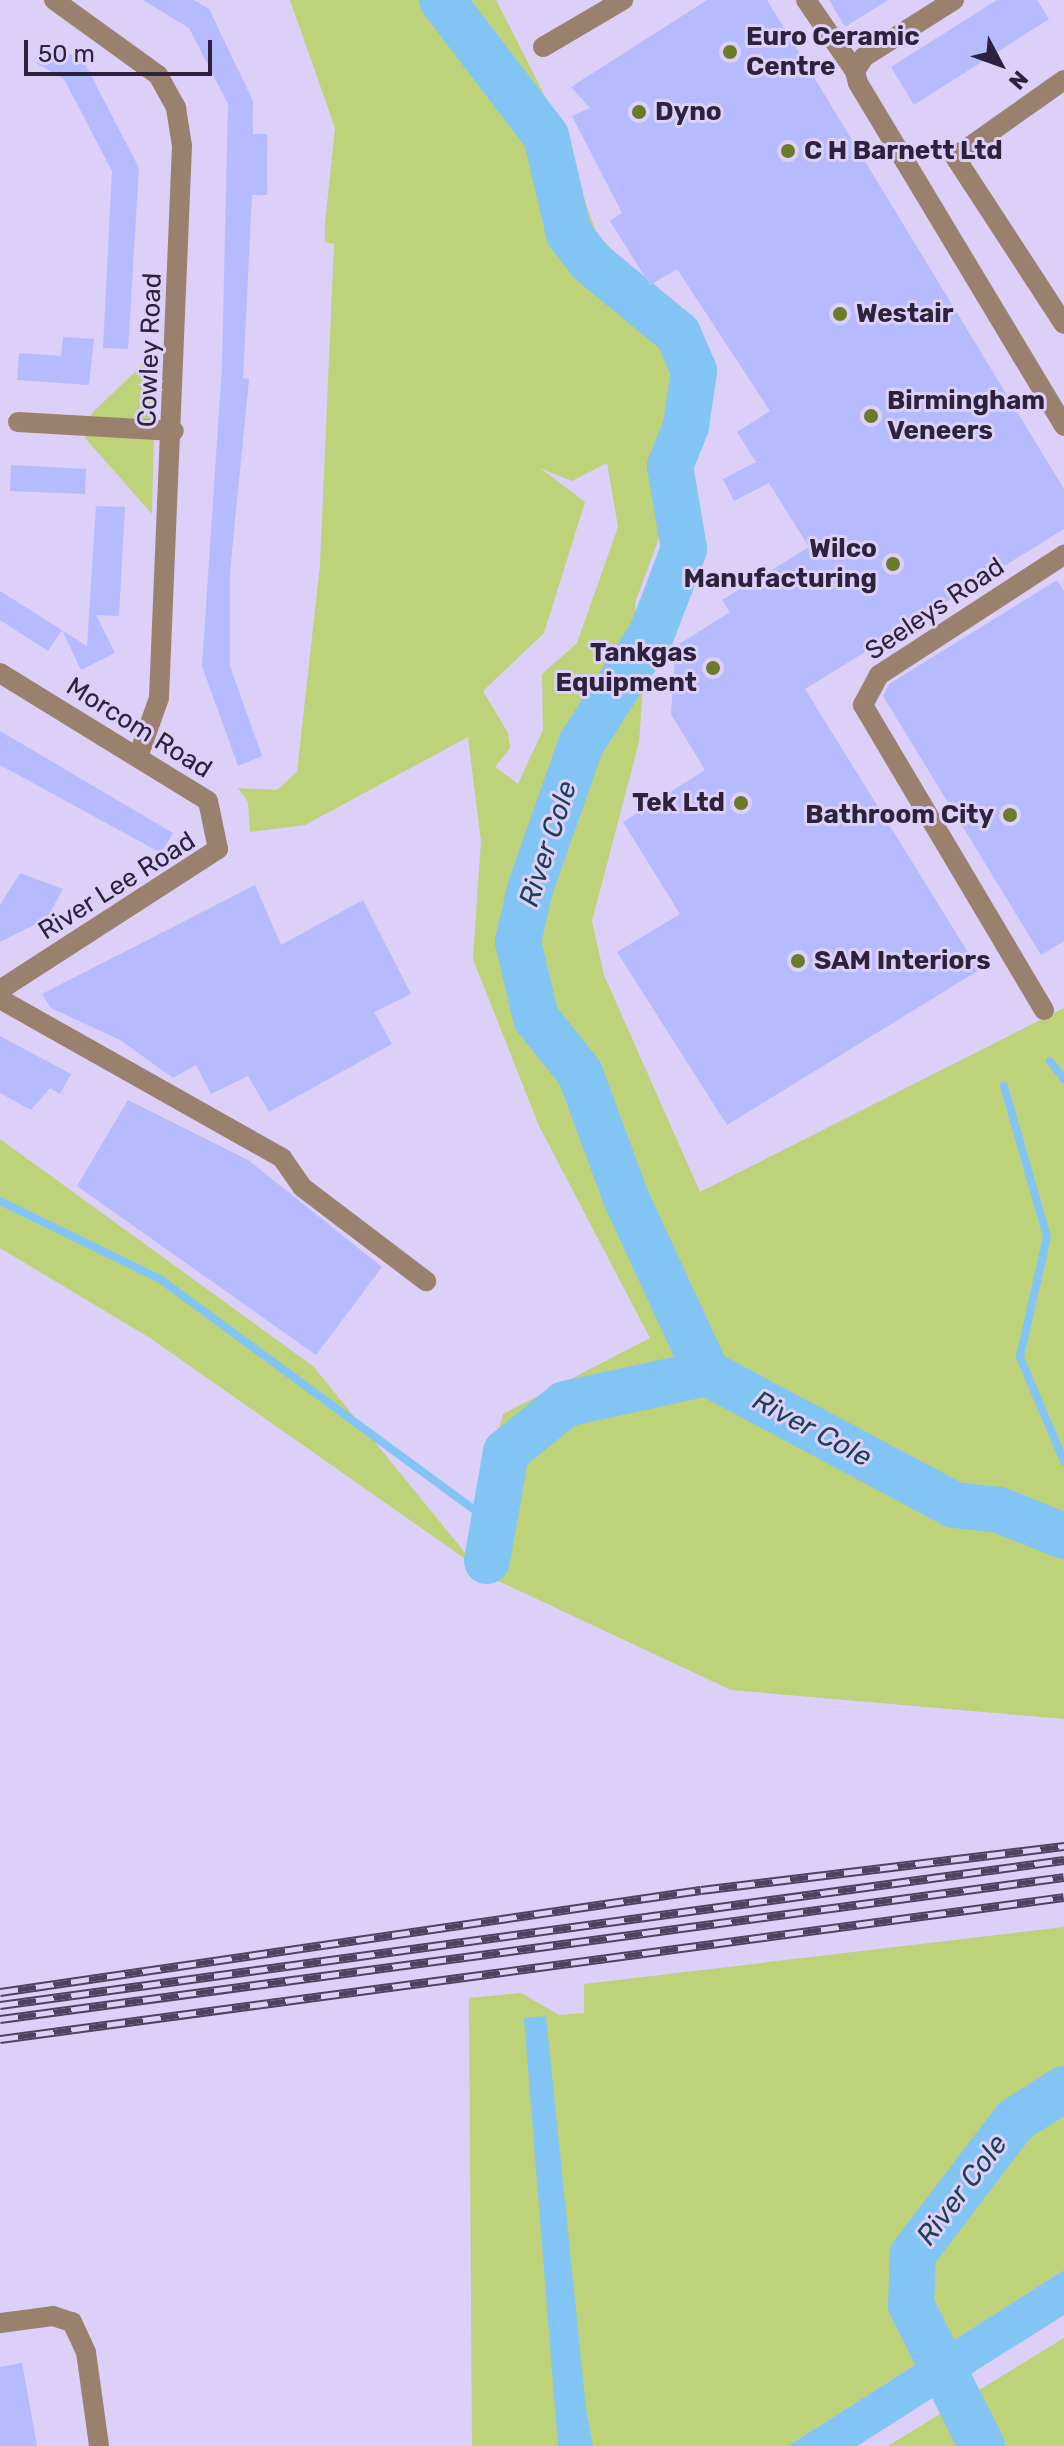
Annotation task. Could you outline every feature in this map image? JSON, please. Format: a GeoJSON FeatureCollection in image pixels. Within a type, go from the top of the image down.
{"type":"FeatureCollection","features":[{"type":"Feature","properties":{"kind":"street","name":"Cowley Road"},"geometry":{"type":"LineString","coordinates":[[54,0],[131,49],[158,75],[176,108],[182,146],[174,431],[159,698],[138,757]]}},
{"type":"Feature","properties":{"kind":"street"},"geometry":{"type":"LineString","coordinates":[[543,47],[623,0]]}},
{"type":"Feature","properties":{"kind":"street"},"geometry":{"type":"LineString","coordinates":[[806,0],[855,71],[1064,426]]}},
{"type":"Feature","properties":{"kind":"street"},"geometry":{"type":"LineString","coordinates":[[855,71],[864,57],[954,0]]}},
{"type":"Feature","properties":{"kind":"street"},"geometry":{"type":"LineString","coordinates":[[1064,80],[955,157],[1064,324]]}},
{"type":"Feature","properties":{"kind":"street"},"geometry":{"type":"LineString","coordinates":[[18,422],[174,431]]}},
{"type":"Feature","properties":{"kind":"street","name":"Seeleys Road"},"geometry":{"type":"LineString","coordinates":[[1044,1010],[863,705],[879,675],[1061,561]]}},
{"type":"Feature","properties":{"kind":"street","name":"Morcom Road"},"geometry":{"type":"LineString","coordinates":[[0,673],[208,801],[218,849]]}},
{"type":"Feature","properties":{"kind":"street","name":"River Lee Road"},"geometry":{"type":"LineString","coordinates":[[0,990],[218,849]]}},
{"type":"Feature","properties":{"kind":"street"},"geometry":{"type":"LineString","coordinates":[[0,999],[98,1051],[282,1158],[302,1187],[426,1281]]}},
{"type":"Feature","properties":{"kind":"street"},"geometry":{"type":"LineString","coordinates":[[0,2323],[53,2316],[72,2322],[86,2352],[99,2446]]}},
{"type":"Feature","properties":{"kind":"green space"},"geometry":{"type":"Polygon","coordinates":[[[290,0],[496,0],[548,102],[597,234],[669,310],[696,399],[681,478],[635,603],[643,689],[639,742],[592,921],[604,975],[700,1192],[1064,1008],[1064,1719],[731,1690],[494,1579],[150,1338],[0,1248],[0,1139],[313,1366],[466,1554],[503,1414],[650,1338],[539,1126],[473,959],[481,841],[468,737],[305,825],[250,832],[248,802],[238,788],[277,790],[297,772],[320,565],[334,244],[325,242],[325,224],[335,128],[290,0]],[[607,463],[572,481],[540,468],[585,502],[544,633],[483,691],[508,733],[510,748],[495,767],[518,784],[543,730],[542,674],[577,643],[618,527],[607,463]]]}},
{"type":"Feature","properties":{"kind":"green space"},"geometry":{"type":"Polygon","coordinates":[[[156,352],[152,514],[85,438],[92,413],[156,352]]]}},
{"type":"Feature","properties":{"kind":"green space"},"geometry":{"type":"Polygon","coordinates":[[[1064,1927],[1064,2270],[788,2446],[472,2446],[469,1998],[521,1993],[559,2015],[584,2013],[584,1984],[1064,1927]]]}},
{"type":"Feature","properties":{"kind":"green space"},"geometry":{"type":"Polygon","coordinates":[[[1064,2338],[1064,2446],[888,2446],[979,2390],[1064,2338]]]}},
{"type":"Feature","properties":{"kind":"water"},"geometry":{"type":"Polygon","coordinates":[[[546,2016],[586,2408],[593,2446],[558,2446],[524,2018],[546,2016]]]}},
{"type":"Feature","properties":{"kind":"water"},"geometry":{"type":"Polygon","coordinates":[[[1064,2270],[1064,2315],[857,2446],[788,2446],[1064,2270]]]}},
{"type":"Feature","properties":{"kind":"building"},"geometry":{"type":"Polygon","coordinates":[[[143,0],[194,0],[209,9],[253,101],[253,134],[267,134],[267,195],[252,195],[243,378],[249,379],[230,572],[230,666],[262,756],[238,766],[202,666],[222,366],[228,104],[189,28],[143,0]]]}},
{"type":"Feature","properties":{"kind":"building"},"geometry":{"type":"Polygon","coordinates":[[[707,0],[767,0],[1064,489],[1064,529],[805,689],[979,970],[727,1125],[617,952],[680,914],[623,822],[705,770],[671,714],[676,646],[730,612],[722,600],[809,547],[769,483],[734,501],[723,479],[756,462],[737,432],[770,411],[677,269],[650,285],[610,221],[622,213],[572,116],[590,108],[571,87],[707,0]]]}},
{"type":"Feature","properties":{"kind":"building"},"geometry":{"type":"Polygon","coordinates":[[[829,0],[888,0],[845,27],[829,0]]]}},
{"type":"Feature","properties":{"kind":"building"},"geometry":{"type":"Polygon","coordinates":[[[997,0],[1037,0],[1049,19],[914,105],[891,67],[997,0]]]}},
{"type":"Feature","properties":{"kind":"building"},"geometry":{"type":"Polygon","coordinates":[[[48,41],[84,62],[139,168],[128,349],[103,348],[112,171],[64,79],[36,63],[48,41]]]}},
{"type":"Feature","properties":{"kind":"building"},"geometry":{"type":"Polygon","coordinates":[[[63,337],[94,339],[89,385],[17,380],[19,353],[61,356],[63,337]]]}},
{"type":"Feature","properties":{"kind":"building"},"geometry":{"type":"Polygon","coordinates":[[[11,465],[86,469],[85,494],[10,491],[11,465]]]}},
{"type":"Feature","properties":{"kind":"building"},"geometry":{"type":"Polygon","coordinates":[[[96,506],[125,507],[119,616],[96,615],[115,653],[81,670],[62,630],[87,646],[96,506]]]}},
{"type":"Feature","properties":{"kind":"building","name":"Bathroom City"},"geometry":{"type":"Polygon","coordinates":[[[1057,580],[1064,591],[1064,941],[1041,955],[883,696],[889,684],[1057,580]]]}},
{"type":"Feature","properties":{"kind":"building"},"geometry":{"type":"Polygon","coordinates":[[[0,591],[62,630],[48,651],[0,620],[0,591]]]}},
{"type":"Feature","properties":{"kind":"building"},"geometry":{"type":"Polygon","coordinates":[[[0,731],[173,833],[161,853],[0,765],[0,731]]]}},
{"type":"Feature","properties":{"kind":"building"},"geometry":{"type":"Polygon","coordinates":[[[20,873],[63,889],[47,918],[0,942],[0,905],[20,873]]]}},
{"type":"Feature","properties":{"kind":"building"},"geometry":{"type":"Polygon","coordinates":[[[255,885],[281,945],[363,900],[411,994],[374,1012],[392,1044],[269,1112],[248,1076],[211,1094],[196,1065],[173,1078],[120,1040],[51,1008],[42,994],[255,885]]]}},
{"type":"Feature","properties":{"kind":"building"},"geometry":{"type":"Polygon","coordinates":[[[0,1036],[71,1074],[60,1094],[50,1088],[31,1110],[0,1093],[0,1036]]]}},
{"type":"Feature","properties":{"kind":"building"},"geometry":{"type":"Polygon","coordinates":[[[128,1100],[248,1160],[382,1267],[316,1355],[77,1186],[128,1100]]]}},
{"type":"Feature","properties":{"kind":"building"},"geometry":{"type":"Polygon","coordinates":[[[22,2363],[37,2446],[0,2446],[0,2367],[22,2363]]]}},
{"type":"Feature","properties":{"kind":"waterway","name":"River Cole"},"geometry":{"type":"LineString","coordinates":[[442,0],[546,136],[569,234],[592,263],[678,334],[694,371],[686,426],[670,466],[684,549],[652,633],[581,744],[530,889],[518,942],[536,1018],[580,1073],[626,1198],[707,1373],[954,1505],[999,1510],[1064,1536]]}},
{"type":"Feature","properties":{"kind":"waterway"},"geometry":{"type":"LineString","coordinates":[[1050,1061],[1064,1079]]}},
{"type":"Feature","properties":{"kind":"waterway"},"geometry":{"type":"LineString","coordinates":[[1004,1086],[1047,1237],[1020,1357],[1064,1461]]}},
{"type":"Feature","properties":{"kind":"waterway"},"geometry":{"type":"LineString","coordinates":[[0,1201],[160,1279],[489,1521]]}},
{"type":"Feature","properties":{"kind":"waterway"},"geometry":{"type":"LineString","coordinates":[[487,1561],[506,1452],[565,1404],[707,1373]]}},
{"type":"Feature","properties":{"kind":"waterway","name":"River Cole"},"geometry":{"type":"LineString","coordinates":[[982,2446],[911,2305],[913,2254],[1015,2120],[1064,2089]]}},
{"type":"Feature","properties":{"kind":"railway"},"geometry":{"type":"LineString","coordinates":[[0,1992],[701,1890],[1064,1846]]}},
{"type":"Feature","properties":{"kind":"railway"},"geometry":{"type":"LineString","coordinates":[[0,2005],[1064,1860]]}},
{"type":"Feature","properties":{"kind":"railway"},"geometry":{"type":"LineString","coordinates":[[0,2019],[1064,1877]]}},
{"type":"Feature","properties":{"kind":"railway"},"geometry":{"type":"LineString","coordinates":[[0,2039],[1064,1897]]}},
{"type":"Feature","properties":{"kind":"place","name":"Euro Ceramic Centre"},"geometry":{"type":"Point","coordinates":[730,52]}},
{"type":"Feature","properties":{"kind":"place","name":"Dyno"},"geometry":{"type":"Point","coordinates":[639,112]}},
{"type":"Feature","properties":{"kind":"place","name":"C H Barnett Ltd"},"geometry":{"type":"Point","coordinates":[788,151]}},
{"type":"Feature","properties":{"kind":"place","name":"Westair"},"geometry":{"type":"Point","coordinates":[840,314]}},
{"type":"Feature","properties":{"kind":"place","name":"Birmingham Veneers"},"geometry":{"type":"Point","coordinates":[871,416]}},
{"type":"Feature","properties":{"kind":"place","name":"Wilco Manufacturing"},"geometry":{"type":"Point","coordinates":[893,564]}},
{"type":"Feature","properties":{"kind":"place","name":"Tankgas Equipment"},"geometry":{"type":"Point","coordinates":[713,668]}},
{"type":"Feature","properties":{"kind":"place","name":"Tek Ltd"},"geometry":{"type":"Point","coordinates":[741,803]}},
{"type":"Feature","properties":{"kind":"place","name":"Bathroom City"},"geometry":{"type":"Point","coordinates":[1010,815]}},
{"type":"Feature","properties":{"kind":"place","name":"SAM Interiors"},"geometry":{"type":"Point","coordinates":[798,961]}}]}
